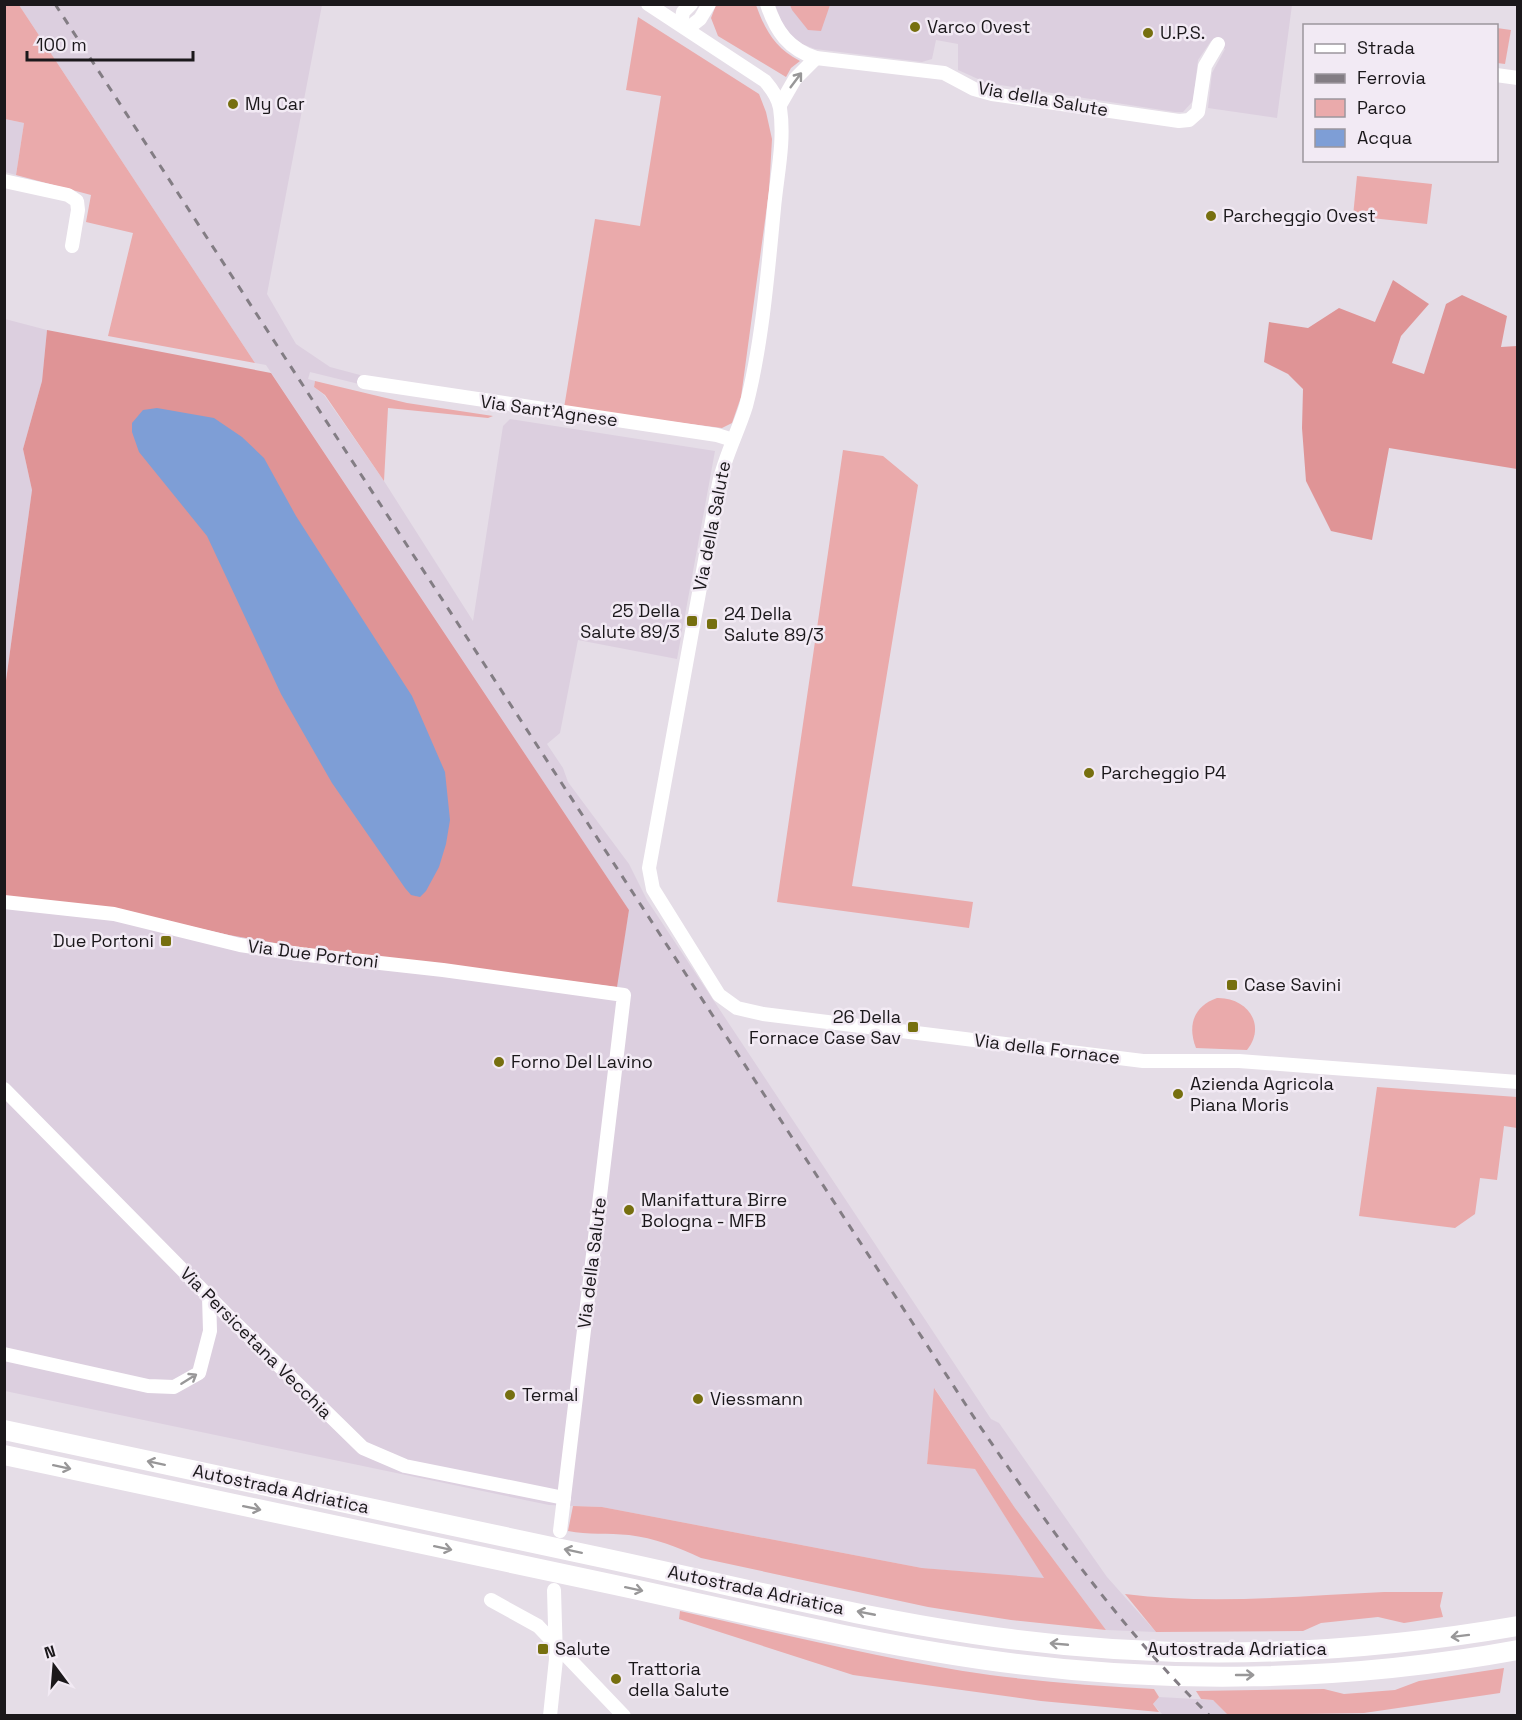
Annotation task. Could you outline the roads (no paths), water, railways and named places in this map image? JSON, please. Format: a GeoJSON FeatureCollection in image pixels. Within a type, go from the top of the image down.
{"type":"FeatureCollection","features":[{"type":"Feature","properties":{"kind":"highway","name":"Autostrada Adriatica"},"geometry":{"type":"LineString","coordinates":[[4,1430],[851,1611],[1013,1640],[1162,1651],[1231,1653],[1318,1650],[1417,1641],[1518,1626]]}},
{"type":"Feature","properties":{"kind":"highway","name":"Autostrada Adriatica"},"geometry":{"type":"LineString","coordinates":[[4,1455],[932,1651],[1001,1662],[1142,1674],[1321,1674],[1427,1664],[1518,1650]]}},
{"type":"Feature","properties":{"kind":"street"},"geometry":{"type":"LineString","coordinates":[[684,27],[683,12],[691,4]]}},
{"type":"Feature","properties":{"kind":"street"},"geometry":{"type":"LineString","coordinates":[[684,27],[699,19],[709,4]]}},
{"type":"Feature","properties":{"kind":"street","name":"Via della Salute"},"geometry":{"type":"LineString","coordinates":[[767,4],[777,28],[787,42],[801,53],[816,58],[944,73],[974,89],[992,94],[1179,121],[1189,120],[1198,112],[1205,66],[1218,44]]}},
{"type":"Feature","properties":{"kind":"street"},"geometry":{"type":"LineString","coordinates":[[655,5],[765,81],[780,105]]}},
{"type":"Feature","properties":{"kind":"street","name":"Via della Salute"},"geometry":{"type":"LineString","coordinates":[[649,878],[650,858],[719,483],[727,451],[733,440],[750,388],[780,147],[780,105],[795,79],[816,58]]}},
{"type":"Feature","properties":{"kind":"street"},"geometry":{"type":"LineString","coordinates":[[1498,75],[1518,78]]}},
{"type":"Feature","properties":{"kind":"street"},"geometry":{"type":"LineString","coordinates":[[4,181],[68,195],[77,201],[78,210],[72,246]]}},
{"type":"Feature","properties":{"kind":"street","name":"Via Sant'Agnese"},"geometry":{"type":"LineString","coordinates":[[364,382],[717,435],[733,440]]}},
{"type":"Feature","properties":{"kind":"street","name":"Via della Fornace"},"geometry":{"type":"LineString","coordinates":[[649,878],[657,896],[719,995],[730,1004],[746,1010],[1143,1061],[1239,1061],[1518,1082]]}},
{"type":"Feature","properties":{"kind":"street","name":"Via Due Portoni"},"geometry":{"type":"LineString","coordinates":[[4,902],[114,914],[240,945],[299,954],[443,970],[624,995]]}},
{"type":"Feature","properties":{"kind":"street","name":"Via della Salute"},"geometry":{"type":"LineString","coordinates":[[560,1531],[624,995]]}},
{"type":"Feature","properties":{"kind":"street","name":"Via Persicetana Vecchia"},"geometry":{"type":"LineString","coordinates":[[4,1089],[227,1316],[350,1437],[377,1456],[405,1466],[564,1498]]}},
{"type":"Feature","properties":{"kind":"street"},"geometry":{"type":"LineString","coordinates":[[4,1354],[148,1386],[174,1387],[198,1373],[210,1328],[209,1296]]}},
{"type":"Feature","properties":{"kind":"street"},"geometry":{"type":"LineString","coordinates":[[210,1328],[227,1316]]}},
{"type":"Feature","properties":{"kind":"street"},"geometry":{"type":"LineString","coordinates":[[550,1716],[556,1642],[554,1590]]}},
{"type":"Feature","properties":{"kind":"street"},"geometry":{"type":"LineString","coordinates":[[491,1600],[538,1626],[556,1642],[624,1716]]}},
{"type":"Feature","properties":{"kind":"water"},"geometry":{"type":"Polygon","coordinates":[[[157,408],[214,418],[242,437],[264,458],[296,516],[412,696],[445,772],[450,820],[439,867],[426,891],[420,897],[411,895],[405,888],[332,783],[281,694],[207,536],[139,452],[132,432],[132,423],[143,410],[157,408]]]}},
{"type":"Feature","properties":{"kind":"railway"},"geometry":{"type":"LineString","coordinates":[[55,4],[977,1422],[1058,1538],[1115,1612],[1210,1716]]}},
{"type":"Feature","properties":{"kind":"place","name":"Varco Ovest"},"geometry":{"type":"Point","coordinates":[915,27]}},
{"type":"Feature","properties":{"kind":"place","name":"U.P.S."},"geometry":{"type":"Point","coordinates":[1148,33]}},
{"type":"Feature","properties":{"kind":"place","name":"My Car"},"geometry":{"type":"Point","coordinates":[233,104]}},
{"type":"Feature","properties":{"kind":"place","name":"Parcheggio Ovest"},"geometry":{"type":"Point","coordinates":[1211,216]}},
{"type":"Feature","properties":{"kind":"place","name":"25 Della Salute 89/3"},"geometry":{"type":"Point","coordinates":[692,621]}},
{"type":"Feature","properties":{"kind":"place","name":"24 Della Salute 89/3"},"geometry":{"type":"Point","coordinates":[712,624]}},
{"type":"Feature","properties":{"kind":"place","name":"Parcheggio P4"},"geometry":{"type":"Point","coordinates":[1089,773]}},
{"type":"Feature","properties":{"kind":"place","name":"Due Portoni"},"geometry":{"type":"Point","coordinates":[166,941]}},
{"type":"Feature","properties":{"kind":"place","name":"Case Savini"},"geometry":{"type":"Point","coordinates":[1232,985]}},
{"type":"Feature","properties":{"kind":"place","name":"26 Della Fornace Case Sav"},"geometry":{"type":"Point","coordinates":[913,1027]}},
{"type":"Feature","properties":{"kind":"place","name":"Forno Del Lavino"},"geometry":{"type":"Point","coordinates":[499,1062]}},
{"type":"Feature","properties":{"kind":"place","name":"Azienda Agricola Piana Moris"},"geometry":{"type":"Point","coordinates":[1178,1094]}},
{"type":"Feature","properties":{"kind":"place","name":"Manifattura Birre Bologna - MFB"},"geometry":{"type":"Point","coordinates":[629,1210]}},
{"type":"Feature","properties":{"kind":"place","name":"Termal"},"geometry":{"type":"Point","coordinates":[510,1395]}},
{"type":"Feature","properties":{"kind":"place","name":"Viessmann"},"geometry":{"type":"Point","coordinates":[698,1399]}},
{"type":"Feature","properties":{"kind":"place","name":"Salute"},"geometry":{"type":"Point","coordinates":[543,1649]}},
{"type":"Feature","properties":{"kind":"place","name":"Trattoria della Salute"},"geometry":{"type":"Point","coordinates":[616,1679]}}]}
